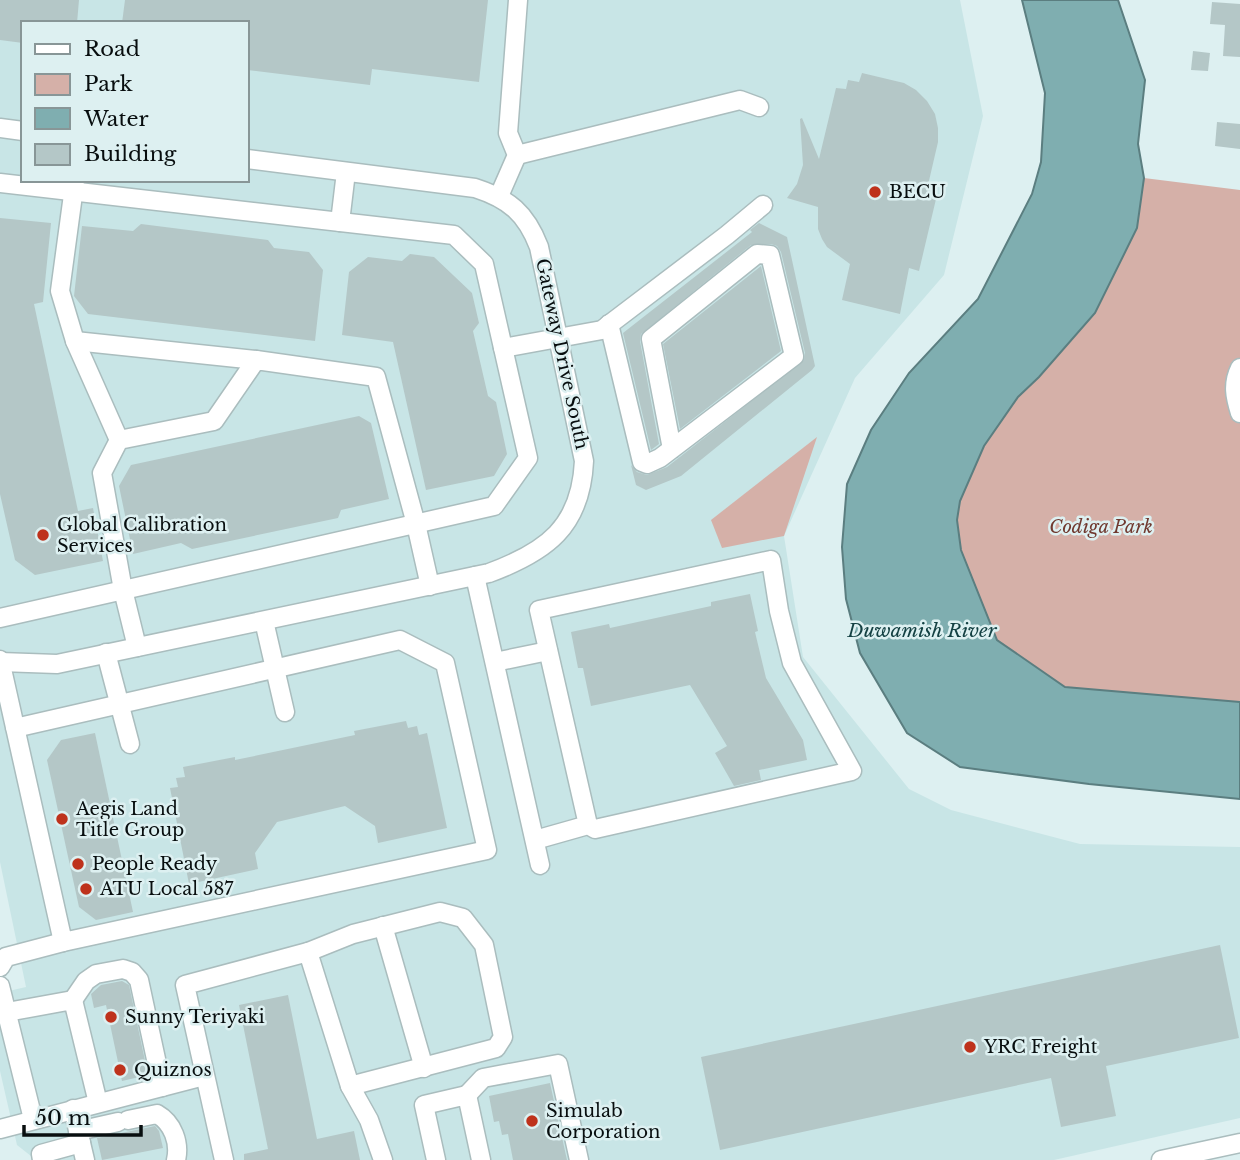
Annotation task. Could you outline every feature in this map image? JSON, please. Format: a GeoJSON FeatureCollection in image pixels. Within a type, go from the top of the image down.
{"type":"FeatureCollection","features":[{"type":"Feature","properties":{"kind":"street"},"geometry":{"type":"LineString","coordinates":[[499,196],[517,155],[508,133],[518,0]]}},
{"type":"Feature","properties":{"kind":"street"},"geometry":{"type":"LineString","coordinates":[[517,155],[740,100],[759,107]]}},
{"type":"Feature","properties":{"kind":"street"},"geometry":{"type":"LineString","coordinates":[[0,128],[21,131]]}},
{"type":"Feature","properties":{"kind":"street","name":"Gateway Drive South"},"geometry":{"type":"LineString","coordinates":[[0,662],[57,664],[475,576],[517,563],[548,542],[563,528],[579,496],[584,461],[559,338],[530,224],[499,196],[475,188],[248,159]]}},
{"type":"Feature","properties":{"kind":"street"},"geometry":{"type":"LineString","coordinates":[[340,222],[346,172]]}},
{"type":"Feature","properties":{"kind":"street"},"geometry":{"type":"LineString","coordinates":[[0,183],[74,186],[454,235],[484,264],[528,458],[494,506],[0,618]]}},
{"type":"Feature","properties":{"kind":"street"},"geometry":{"type":"LineString","coordinates":[[74,186],[60,291],[75,341],[119,440]]}},
{"type":"Feature","properties":{"kind":"street"},"geometry":{"type":"LineString","coordinates":[[503,348],[602,330],[727,236],[763,205]]}},
{"type":"Feature","properties":{"kind":"street"},"geometry":{"type":"LineString","coordinates":[[609,324],[642,462],[646,464],[660,458],[672,449],[794,356],[770,255],[757,254],[650,339],[672,449]]}},
{"type":"Feature","properties":{"kind":"street"},"geometry":{"type":"LineString","coordinates":[[75,341],[256,359],[376,377],[430,586]]}},
{"type":"Feature","properties":{"kind":"street"},"geometry":{"type":"LineString","coordinates":[[119,440],[214,421],[256,359]]}},
{"type":"Feature","properties":{"kind":"street"},"geometry":{"type":"LineString","coordinates":[[1240,368],[1234,395],[1240,413]]}},
{"type":"Feature","properties":{"kind":"street"},"geometry":{"type":"LineString","coordinates":[[119,440],[102,473],[123,590],[137,647]]}},
{"type":"Feature","properties":{"kind":"street"},"geometry":{"type":"LineString","coordinates":[[535,840],[588,825],[595,829],[852,771],[792,663],[779,611],[771,560],[539,610],[588,825]]}},
{"type":"Feature","properties":{"kind":"street"},"geometry":{"type":"LineString","coordinates":[[475,576],[540,864]]}},
{"type":"Feature","properties":{"kind":"street"},"geometry":{"type":"LineString","coordinates":[[264,621],[285,712]]}},
{"type":"Feature","properties":{"kind":"street"},"geometry":{"type":"LineString","coordinates":[[0,967],[6,957],[63,942],[487,850],[445,663],[400,640],[15,729]]}},
{"type":"Feature","properties":{"kind":"street"},"geometry":{"type":"LineString","coordinates":[[495,663],[548,651]]}},
{"type":"Feature","properties":{"kind":"street"},"geometry":{"type":"LineString","coordinates":[[106,653],[130,744]]}},
{"type":"Feature","properties":{"kind":"street"},"geometry":{"type":"LineString","coordinates":[[0,662],[63,942]]}},
{"type":"Feature","properties":{"kind":"street"},"geometry":{"type":"LineString","coordinates":[[224,1160],[185,985],[308,952],[383,926],[440,912],[463,918],[484,945],[503,1037],[496,1048],[350,1086]]}},
{"type":"Feature","properties":{"kind":"street"},"geometry":{"type":"LineString","coordinates":[[383,926],[424,1068]]}},
{"type":"Feature","properties":{"kind":"street"},"geometry":{"type":"LineString","coordinates":[[308,952],[350,1086],[369,1120],[383,1160]]}},
{"type":"Feature","properties":{"kind":"street"},"geometry":{"type":"LineString","coordinates":[[7,1013],[73,1000],[86,981],[96,974],[123,969],[132,972],[139,980],[162,1087]]}},
{"type":"Feature","properties":{"kind":"street"},"geometry":{"type":"LineString","coordinates":[[0,986],[33,1119]]}},
{"type":"Feature","properties":{"kind":"street"},"geometry":{"type":"LineString","coordinates":[[73,1000],[98,1103]]}},
{"type":"Feature","properties":{"kind":"street"},"geometry":{"type":"LineString","coordinates":[[436,1160],[424,1105],[467,1096],[483,1078],[558,1064],[579,1160]]}},
{"type":"Feature","properties":{"kind":"street"},"geometry":{"type":"LineString","coordinates":[[0,1129],[204,1076]]}},
{"type":"Feature","properties":{"kind":"street"},"geometry":{"type":"LineString","coordinates":[[467,1096],[481,1160]]}},
{"type":"Feature","properties":{"kind":"street"},"geometry":{"type":"LineString","coordinates":[[73,1109],[81,1145]]}},
{"type":"Feature","properties":{"kind":"street"},"geometry":{"type":"LineString","coordinates":[[42,1160],[41,1154],[81,1145],[123,1121],[158,1114],[173,1130],[178,1152],[176,1160]]}},
{"type":"Feature","properties":{"kind":"street"},"geometry":{"type":"LineString","coordinates":[[1161,1160],[1215,1154],[1240,1143]]}},
{"type":"Feature","properties":{"kind":"shaded area"},"geometry":{"type":"Polygon","coordinates":[[[0,0],[960,0],[983,116],[944,275],[855,378],[784,536],[803,657],[909,789],[951,810],[1080,844],[1240,847],[1240,1118],[1054,1160],[36,1160],[17,1145],[0,1071],[0,993],[26,987],[0,862],[0,0]]]}},
{"type":"Feature","properties":{"kind":"green space","name":"Codiga Park"},"geometry":{"type":"Polygon","coordinates":[[[1144,178],[1240,190],[1240,702],[1065,687],[997,640],[961,550],[957,520],[960,501],[984,446],[1018,397],[1039,377],[1137,228],[1144,178]]]}},
{"type":"Feature","properties":{"kind":"green space"},"geometry":{"type":"Polygon","coordinates":[[[817,437],[784,536],[722,548],[711,520],[817,437]]]}},
{"type":"Feature","properties":{"kind":"water","name":"Duwamish River"},"geometry":{"type":"Polygon","coordinates":[[[1022,0],[1118,0],[1145,80],[1138,144],[1144,178],[1137,228],[1095,313],[1018,397],[984,446],[960,501],[957,520],[961,550],[997,640],[1065,687],[1240,702],[1240,799],[1089,784],[960,767],[907,733],[860,653],[846,599],[842,547],[847,484],[871,430],[909,373],[978,299],[1032,194],[1041,162],[1045,93],[1022,0]]]}},
{"type":"Feature","properties":{"kind":"building"},"geometry":{"type":"Polygon","coordinates":[[[0,0],[79,0],[77,21],[21,21],[21,43],[0,40],[0,0]]]}},
{"type":"Feature","properties":{"kind":"building"},"geometry":{"type":"Polygon","coordinates":[[[125,0],[488,0],[479,82],[372,69],[370,85],[248,70],[248,21],[122,21],[125,0]]]}},
{"type":"Feature","properties":{"kind":"building"},"geometry":{"type":"Polygon","coordinates":[[[1212,2],[1240,4],[1240,57],[1223,56],[1225,25],[1210,24],[1212,2]]]}},
{"type":"Feature","properties":{"kind":"building"},"geometry":{"type":"Polygon","coordinates":[[[1193,51],[1210,53],[1208,71],[1191,70],[1193,51]]]}},
{"type":"Feature","properties":{"kind":"building","name":"BECU"},"geometry":{"type":"Polygon","coordinates":[[[862,73],[904,83],[916,90],[935,114],[938,128],[938,142],[928,185],[936,199],[919,271],[909,268],[900,314],[842,300],[850,264],[827,247],[822,239],[818,229],[818,207],[787,198],[797,184],[803,165],[800,119],[802,118],[819,159],[836,88],[846,89],[848,80],[859,82],[862,73]]]}},
{"type":"Feature","properties":{"kind":"building"},"geometry":{"type":"Polygon","coordinates":[[[1217,122],[1240,124],[1240,149],[1215,146],[1217,122]]]}},
{"type":"Feature","properties":{"kind":"building"},"geometry":{"type":"Polygon","coordinates":[[[0,218],[51,223],[43,302],[34,304],[78,511],[93,508],[103,561],[35,575],[15,560],[0,494],[0,218]]]}},
{"type":"Feature","properties":{"kind":"building"},"geometry":{"type":"Polygon","coordinates":[[[759,223],[787,237],[815,366],[681,476],[646,490],[636,485],[631,465],[637,472],[647,475],[667,467],[804,360],[805,353],[781,252],[777,246],[771,244],[751,245],[641,334],[640,341],[659,444],[651,450],[623,333],[752,232],[750,230],[759,223]]]}},
{"type":"Feature","properties":{"kind":"building"},"geometry":{"type":"Polygon","coordinates":[[[141,224],[268,240],[274,248],[309,252],[323,270],[315,341],[88,314],[74,296],[82,226],[133,231],[141,224]]]}},
{"type":"Feature","properties":{"kind":"building"},"geometry":{"type":"Polygon","coordinates":[[[410,254],[434,257],[472,293],[479,323],[473,331],[488,396],[496,402],[507,454],[494,476],[426,490],[393,342],[342,335],[349,272],[368,257],[402,261],[410,254]]]}},
{"type":"Feature","properties":{"kind":"building"},"geometry":{"type":"Polygon","coordinates":[[[761,266],[781,351],[680,429],[663,344],[761,266]]]}},
{"type":"Feature","properties":{"kind":"building"},"geometry":{"type":"Polygon","coordinates":[[[359,416],[371,423],[389,499],[341,510],[338,518],[192,549],[181,543],[133,554],[119,486],[131,465],[359,416]]]}},
{"type":"Feature","properties":{"kind":"building"},"geometry":{"type":"Polygon","coordinates":[[[750,594],[758,631],[755,632],[766,678],[803,740],[807,760],[759,770],[761,780],[734,786],[715,753],[727,746],[690,685],[591,706],[583,668],[578,668],[571,632],[609,624],[610,628],[711,606],[711,602],[750,594]]]}},
{"type":"Feature","properties":{"kind":"building"},"geometry":{"type":"Polygon","coordinates":[[[406,721],[408,728],[417,726],[419,735],[427,733],[447,828],[378,843],[375,826],[345,806],[277,822],[255,853],[258,869],[189,884],[170,788],[178,787],[176,778],[185,777],[183,767],[235,757],[235,760],[355,735],[354,731],[406,721]]]}},
{"type":"Feature","properties":{"kind":"building"},"geometry":{"type":"Polygon","coordinates":[[[95,733],[133,912],[96,920],[79,907],[47,760],[61,740],[95,733]]]}},
{"type":"Feature","properties":{"kind":"building","name":"YRC Freight"},"geometry":{"type":"Polygon","coordinates":[[[1220,945],[1239,1038],[1106,1066],[1116,1116],[1061,1127],[1051,1078],[720,1150],[701,1057],[1220,945]]]}},
{"type":"Feature","properties":{"kind":"building"},"geometry":{"type":"Polygon","coordinates":[[[122,981],[129,985],[148,1075],[122,1081],[106,1005],[94,1008],[91,994],[101,985],[122,981]]]}},
{"type":"Feature","properties":{"kind":"building"},"geometry":{"type":"Polygon","coordinates":[[[288,995],[317,1139],[354,1131],[360,1160],[244,1160],[244,1154],[268,1149],[239,1005],[288,995]]]}},
{"type":"Feature","properties":{"kind":"building","name":"Simulab Corporation"},"geometry":{"type":"Polygon","coordinates":[[[550,1083],[567,1160],[513,1160],[508,1134],[502,1135],[499,1121],[494,1122],[489,1096],[550,1083]]]}},
{"type":"Feature","properties":{"kind":"building"},"geometry":{"type":"Polygon","coordinates":[[[155,1126],[163,1148],[102,1160],[97,1138],[155,1126]]]}},
{"type":"Feature","properties":{"kind":"place","name":"BECU"},"geometry":{"type":"Point","coordinates":[875,192]}},
{"type":"Feature","properties":{"kind":"place","name":"Global Calibration Services"},"geometry":{"type":"Point","coordinates":[43,535]}},
{"type":"Feature","properties":{"kind":"place","name":"Aegis Land Title Group"},"geometry":{"type":"Point","coordinates":[62,819]}},
{"type":"Feature","properties":{"kind":"place","name":"People Ready"},"geometry":{"type":"Point","coordinates":[78,864]}},
{"type":"Feature","properties":{"kind":"place","name":"ATU Local 587"},"geometry":{"type":"Point","coordinates":[86,889]}},
{"type":"Feature","properties":{"kind":"place","name":"Sunny Teriyaki"},"geometry":{"type":"Point","coordinates":[111,1017]}},
{"type":"Feature","properties":{"kind":"place","name":"YRC Freight"},"geometry":{"type":"Point","coordinates":[970,1047]}},
{"type":"Feature","properties":{"kind":"place","name":"Quiznos"},"geometry":{"type":"Point","coordinates":[120,1070]}},
{"type":"Feature","properties":{"kind":"place","name":"Simulab Corporation"},"geometry":{"type":"Point","coordinates":[532,1121]}}]}
